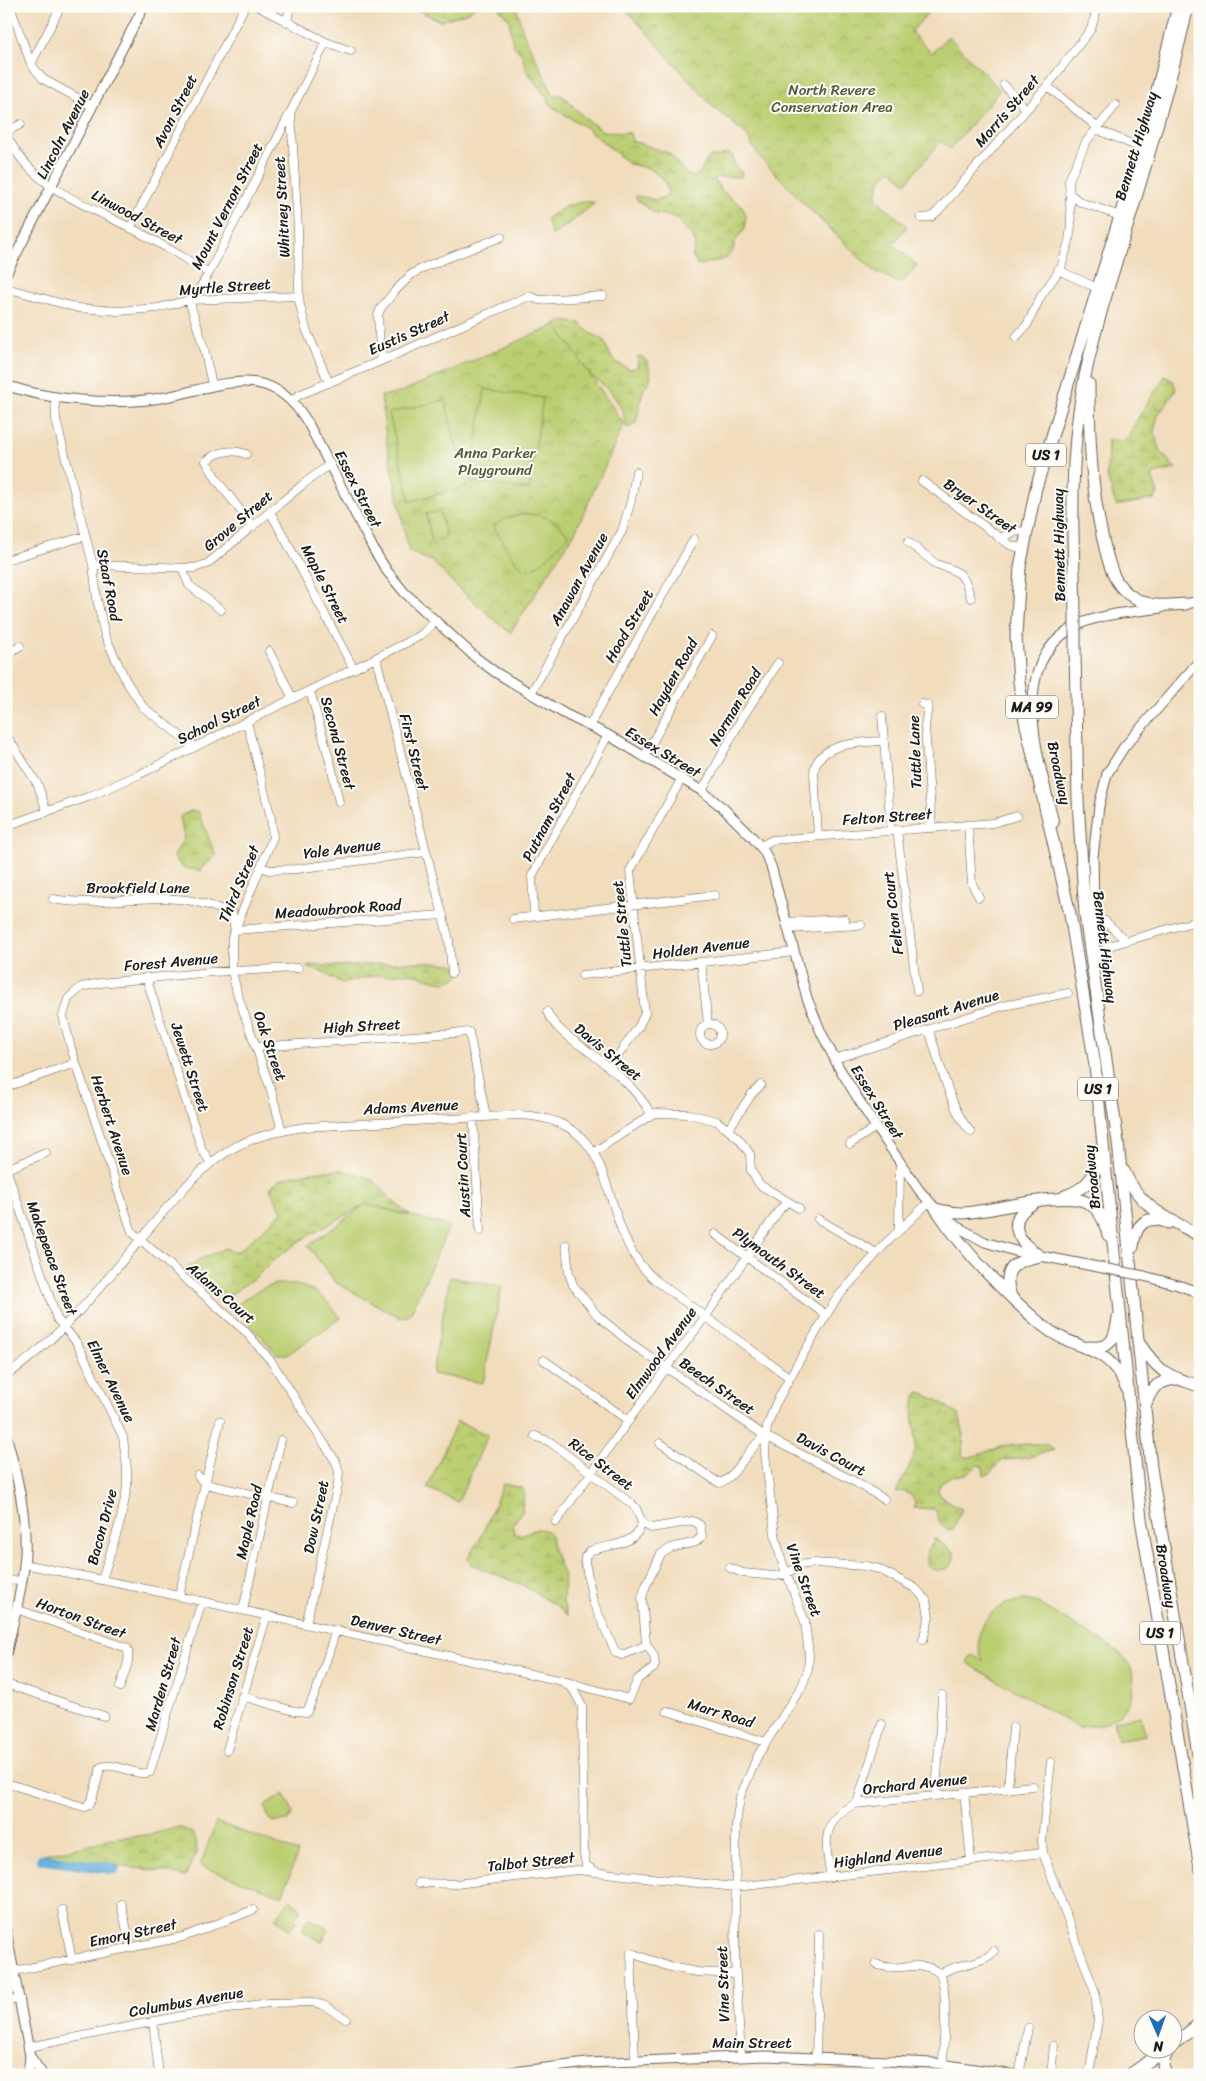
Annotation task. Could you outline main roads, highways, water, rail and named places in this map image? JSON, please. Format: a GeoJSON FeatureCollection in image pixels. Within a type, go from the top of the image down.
{"type":"FeatureCollection","features":[{"type":"Feature","properties":{"kind":"highway","name":"Bennett Highway"},"geometry":{"type":"LineString","coordinates":[[1070,914],[1028,738],[1019,682],[1016,613],[1023,549],[1047,450],[1160,84],[1178,6]]}},
{"type":"Feature","properties":{"kind":"highway","name":"Bennett Highway"},"geometry":{"type":"LineString","coordinates":[[1103,1037],[1089,951],[1081,866],[1075,650],[1074,461],[1079,410],[1089,358],[1162,111],[1188,6]]}},
{"type":"Feature","properties":{"kind":"highway"},"geometry":{"type":"LineString","coordinates":[[1089,358],[1090,450],[1094,489],[1102,533],[1113,574],[1124,590],[1141,601],[1154,605],[1186,604]]}},
{"type":"Feature","properties":{"kind":"highway","name":"Broadway"},"geometry":{"type":"LineString","coordinates":[[1070,914],[1095,1065],[1142,1524],[1200,1868]]}},
{"type":"Feature","properties":{"kind":"highway","name":"Broadway"},"geometry":{"type":"LineString","coordinates":[[1103,1037],[1120,1162],[1151,1468],[1200,1766]]}},
{"type":"Feature","properties":{"kind":"highway"},"geometry":{"type":"LineString","coordinates":[[932,1205],[966,1212],[1060,1198],[1080,1190],[1094,1175],[1103,1137]]}},
{"type":"Feature","properties":{"kind":"highway"},"geometry":{"type":"LineString","coordinates":[[1120,1162],[1134,1191],[1146,1205],[1200,1236]]}},
{"type":"Feature","properties":{"kind":"highway"},"geometry":{"type":"LineString","coordinates":[[1060,1198],[1082,1200],[1099,1212],[1106,1227],[1116,1265]]}},
{"type":"Feature","properties":{"kind":"highway"},"geometry":{"type":"LineString","coordinates":[[1036,1202],[1023,1212],[1017,1228],[1022,1243],[1040,1256]]}},
{"type":"Feature","properties":{"kind":"highway"},"geometry":{"type":"LineString","coordinates":[[932,1205],[968,1253],[1046,1328],[1110,1361],[1120,1375],[1129,1396]]}},
{"type":"Feature","properties":{"kind":"highway"},"geometry":{"type":"LineString","coordinates":[[1130,1266],[1135,1233],[1140,1225],[1146,1221],[1154,1219],[1164,1221],[1200,1241]]}},
{"type":"Feature","properties":{"kind":"highway"},"geometry":{"type":"LineString","coordinates":[[1012,1296],[1008,1278],[1012,1268],[1019,1261],[1040,1256]]}},
{"type":"Feature","properties":{"kind":"highway"},"geometry":{"type":"LineString","coordinates":[[1083,1347],[1100,1348],[1110,1343],[1116,1332],[1120,1304]]}},
{"type":"Feature","properties":{"kind":"highway"},"geometry":{"type":"LineString","coordinates":[[1138,1341],[1153,1362],[1166,1374],[1200,1386]]}},
{"type":"Feature","properties":{"kind":"highway"},"geometry":{"type":"LineString","coordinates":[[1144,1407],[1155,1386],[1162,1382],[1176,1379]]}},
{"type":"Feature","properties":{"kind":"highway"},"geometry":{"type":"LineString","coordinates":[[1184,2036],[1199,2025]]}},
{"type":"Feature","properties":{"kind":"highway"},"geometry":{"type":"LineString","coordinates":[[1129,2075],[1154,2058]]}},
{"type":"Feature","properties":{"kind":"highway"},"geometry":{"type":"LineString","coordinates":[[1164,2058],[1163,2066],[1167,2075]]}},
{"type":"Feature","properties":{"kind":"main road","name":"Lincoln Avenue"},"geometry":{"type":"LineString","coordinates":[[6,274],[144,6]]}},
{"type":"Feature","properties":{"kind":"main road","name":"Essex Street"},"geometry":{"type":"LineString","coordinates":[[6,386],[55,397],[103,401],[154,399],[212,385],[234,382],[258,384],[280,392],[292,401],[308,422],[363,530],[387,571],[404,592],[489,667],[702,791],[730,815],[761,846],[771,866],[812,1010],[834,1059],[900,1165],[932,1205],[956,1226],[978,1238],[1004,1248],[1144,1276],[1200,1293]]}},
{"type":"Feature","properties":{"kind":"main road","name":"Broadway"},"geometry":{"type":"LineString","coordinates":[[1070,914],[1060,850],[1033,718],[1032,695],[1037,671],[1056,642],[1066,633],[1083,623],[1112,615],[1200,602]]}},
{"type":"Feature","properties":{"kind":"main road","name":"Broadway"},"geometry":{"type":"LineString","coordinates":[[1103,1037],[1093,917],[1094,845],[1100,800],[1107,774],[1124,747],[1200,660]]}},
{"type":"Feature","properties":{"kind":"main road"},"geometry":{"type":"LineString","coordinates":[[6,1434],[23,1508],[24,1564],[6,1655]]}},
{"type":"Feature","properties":{"kind":"main road"},"geometry":{"type":"LineString","coordinates":[[6,1931],[30,2052],[28,2075]]}},
{"type":"Feature","properties":{"kind":"main road"},"geometry":{"type":"LineString","coordinates":[[30,2052],[43,2075]]}},
{"type":"Feature","properties":{"kind":"main road","name":"Main Street"},"geometry":{"type":"LineString","coordinates":[[489,2075],[524,2072],[572,2064],[741,2056],[943,2064],[1015,2075]]}},
{"type":"Feature","properties":{"kind":"waterway"},"geometry":{"type":"LineString","coordinates":[[42,1859],[114,1869]]}},
{"type":"Feature","properties":{"kind":"park label","name":"North Revere Conservation Area"},"geometry":{"type":"Point","coordinates":[832,98]}},
{"type":"Feature","properties":{"kind":"park label","name":"Anna Parker Playground"},"geometry":{"type":"Point","coordinates":[495,462]}}]}
